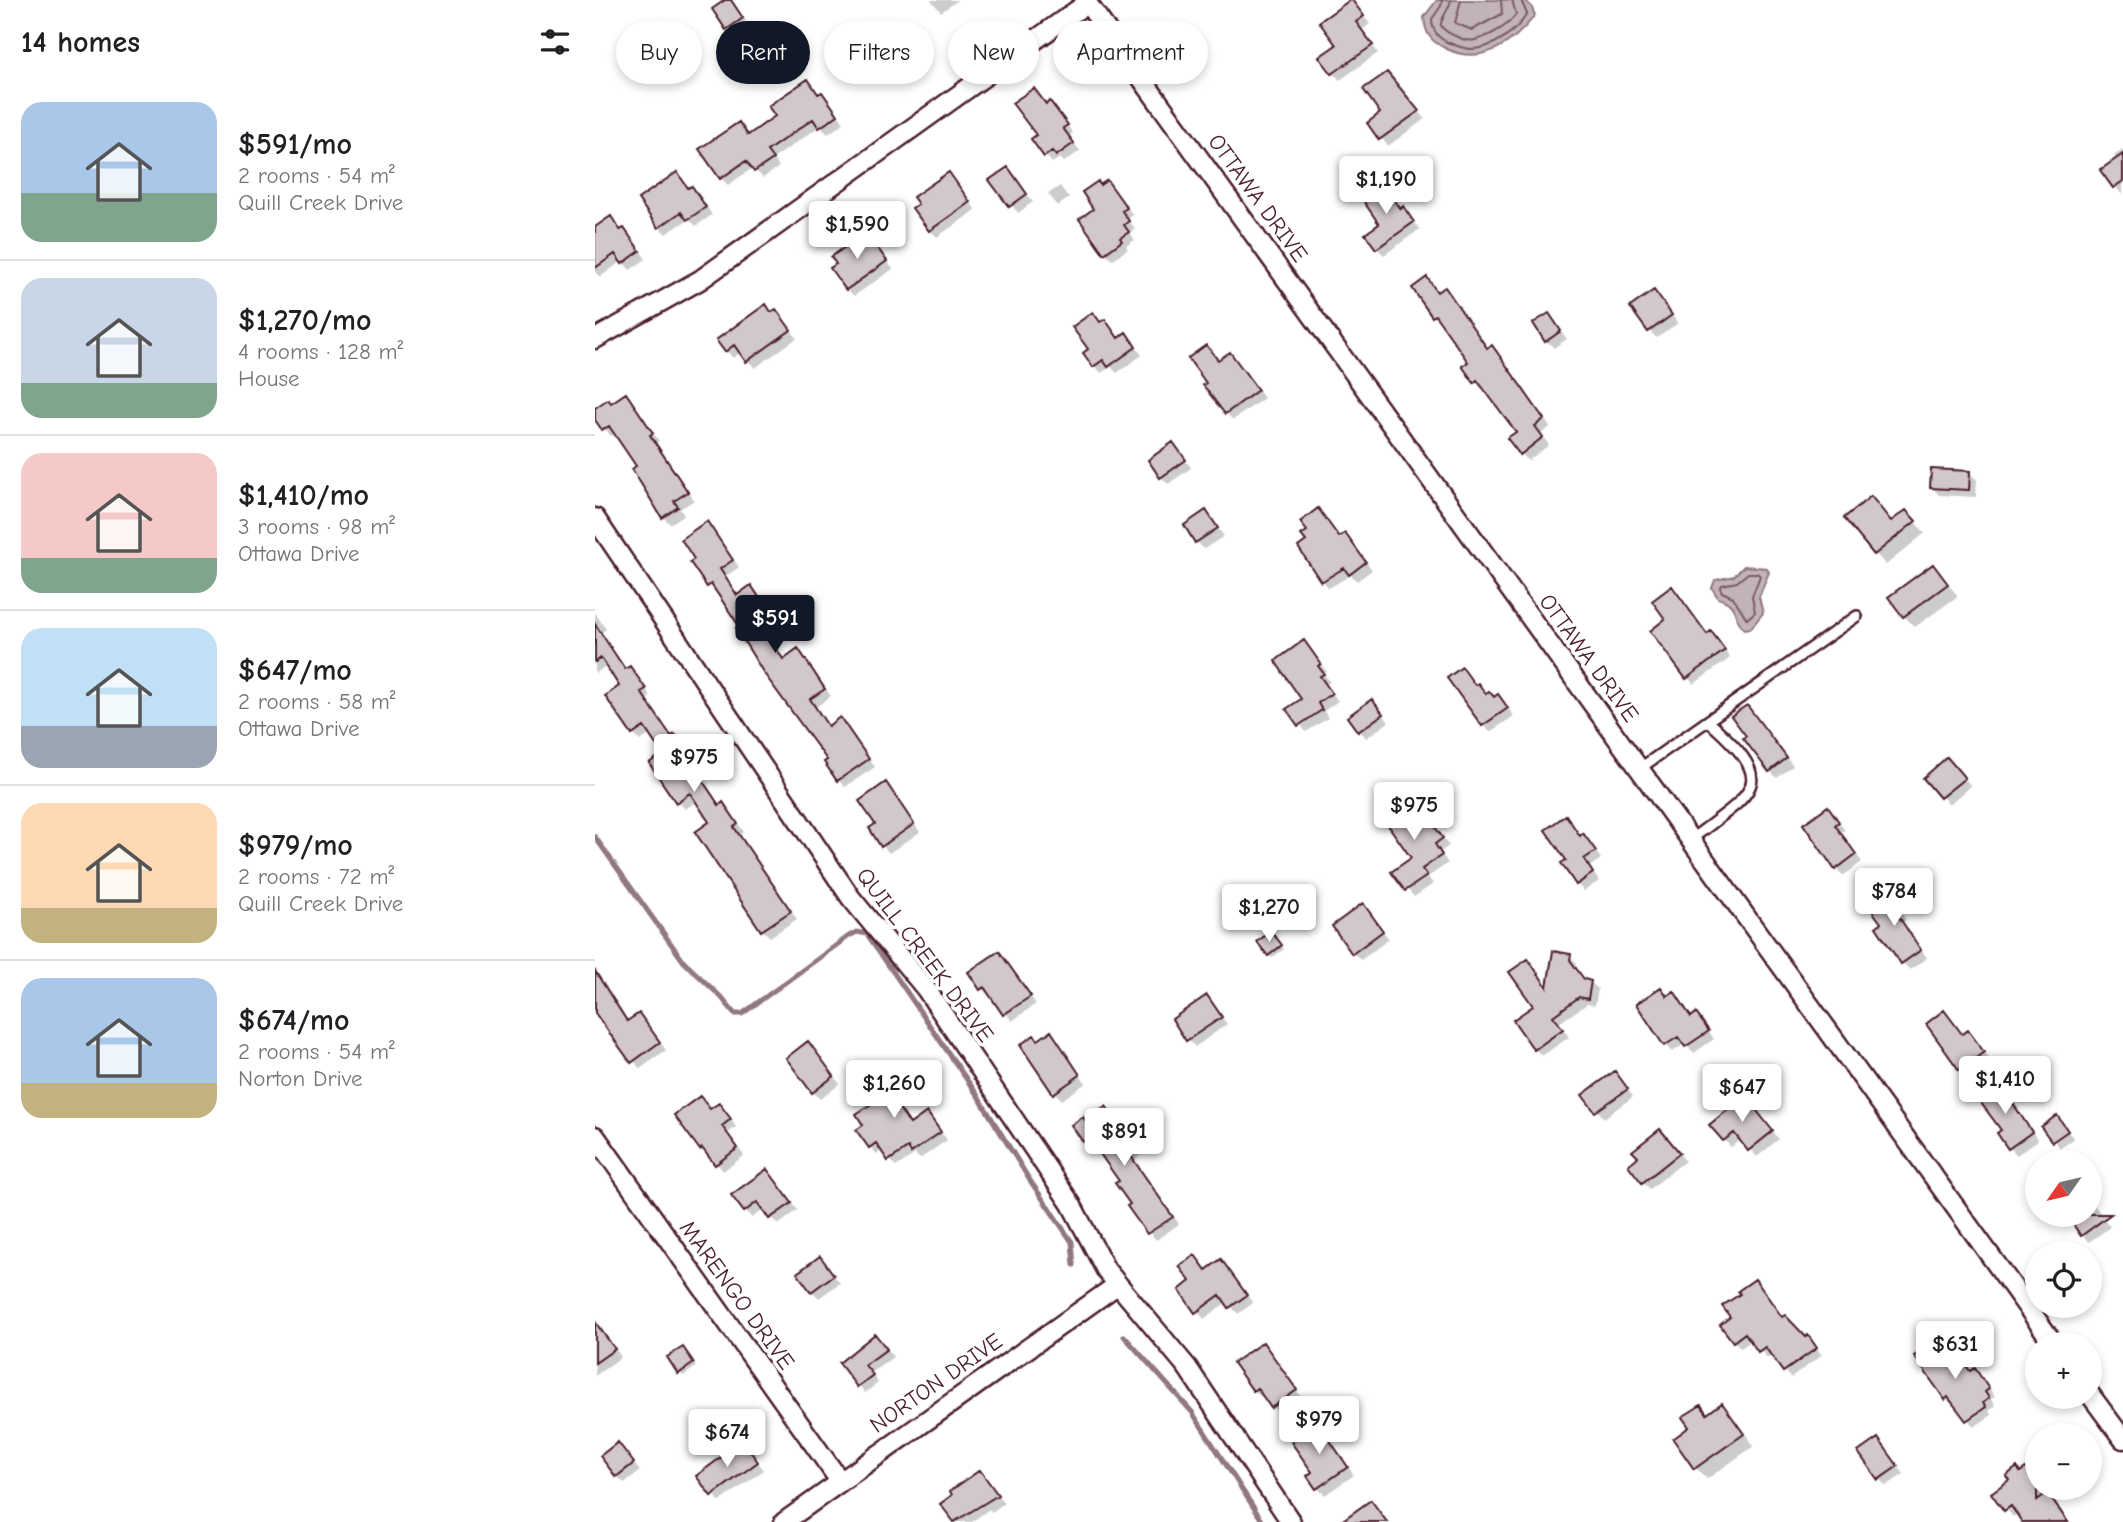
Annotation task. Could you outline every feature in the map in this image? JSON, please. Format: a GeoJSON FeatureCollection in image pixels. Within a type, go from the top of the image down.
{"type":"FeatureCollection","features":[{"type":"Feature","properties":{"kind":"street"},"geometry":{"type":"LineString","coordinates":[[595,339],[700,280],[1086,1]]}},
{"type":"Feature","properties":{"kind":"street","name":"OTTAWA DRIVE"},"geometry":{"type":"LineString","coordinates":[[1086,1],[2045,1332]]}},
{"type":"Feature","properties":{"kind":"street","name":"QUILL CREEK DRIVE"},"geometry":{"type":"LineString","coordinates":[[595,518],[851,898],[933,1000],[1071,1204],[1117,1285],[1187,1367],[1291,1522]]}},
{"type":"Feature","properties":{"kind":"street","name":"MARENGO DRIVE"},"geometry":{"type":"LineString","coordinates":[[595,1136],[841,1481]]}},
{"type":"Feature","properties":{"kind":"street","name":"NORTON DRIVE"},"geometry":{"type":"LineString","coordinates":[[784,1522],[1117,1285]]}},
{"type":"Feature","properties":{"kind":"street"},"geometry":{"type":"LineString","coordinates":[[2101,1409],[2123,1439]]}},
{"type":"Feature","properties":{"kind":"lane"},"geometry":{"type":"LineString","coordinates":[[1639,769],[1857,616]]}},
{"type":"Feature","properties":{"kind":"lane"},"geometry":{"type":"LineString","coordinates":[[1690,840],[1744,799],[1752,786],[1753,779],[1748,763],[1733,743],[1708,720]]}},
{"type":"Feature","properties":{"kind":"water"},"geometry":{"type":"Polygon","coordinates":[[[1437,0],[1525,0],[1535,15],[1517,35],[1496,49],[1473,55],[1460,54],[1437,43],[1427,33],[1424,17],[1437,0]]]}},
{"type":"Feature","properties":{"kind":"water"},"geometry":{"type":"Polygon","coordinates":[[[1744,566],[1767,568],[1769,572],[1759,597],[1763,613],[1751,628],[1744,629],[1732,607],[1718,598],[1712,588],[1715,580],[1734,576],[1744,566]]]}},
{"type":"Feature","properties":{"kind":"building"},"geometry":{"type":"Polygon","coordinates":[[[725,0],[731,0],[743,18],[739,21],[720,21],[712,9],[725,0]]]}},
{"type":"Feature","properties":{"kind":"building"},"geometry":{"type":"Polygon","coordinates":[[[1350,0],[1364,16],[1356,22],[1373,45],[1332,74],[1319,57],[1336,45],[1319,22],[1350,0]]]}},
{"type":"Feature","properties":{"kind":"building"},"geometry":{"type":"Polygon","coordinates":[[[1387,72],[1419,111],[1379,140],[1367,123],[1380,113],[1363,89],[1387,72]]]}},
{"type":"Feature","properties":{"kind":"building"},"geometry":{"type":"Polygon","coordinates":[[[810,82],[818,94],[822,92],[838,115],[819,128],[813,119],[767,151],[773,159],[754,172],[746,161],[720,179],[699,149],[739,122],[748,135],[775,116],[768,106],[801,84],[810,82]]]}},
{"type":"Feature","properties":{"kind":"building"},"geometry":{"type":"Polygon","coordinates":[[[1034,88],[1046,104],[1050,101],[1068,125],[1063,128],[1074,143],[1056,156],[1052,151],[1044,157],[1031,139],[1036,135],[1012,103],[1034,88]]]}},
{"type":"Feature","properties":{"kind":"building"},"geometry":{"type":"Polygon","coordinates":[[[2123,154],[2123,181],[2113,188],[2100,170],[2123,154]]]}},
{"type":"Feature","properties":{"kind":"building"},"geometry":{"type":"Polygon","coordinates":[[[1008,167],[1027,194],[1009,207],[989,180],[1008,167]]]}},
{"type":"Feature","properties":{"kind":"building"},"geometry":{"type":"Polygon","coordinates":[[[677,172],[688,188],[692,186],[706,207],[687,220],[681,212],[658,228],[638,199],[677,172]]]}},
{"type":"Feature","properties":{"kind":"building"},"geometry":{"type":"Polygon","coordinates":[[[949,172],[970,202],[929,231],[912,208],[918,204],[913,197],[949,172]]]}},
{"type":"Feature","properties":{"kind":"building"},"geometry":{"type":"Polygon","coordinates":[[[1107,180],[1127,208],[1122,211],[1129,221],[1124,225],[1129,232],[1120,238],[1122,241],[1104,254],[1079,219],[1093,209],[1082,192],[1098,181],[1100,185],[1107,180]]]}},
{"type":"Feature","properties":{"kind":"building"},"geometry":{"type":"Polygon","coordinates":[[[1383,184],[1414,222],[1376,249],[1365,234],[1379,224],[1362,199],[1383,184]]]}},
{"type":"Feature","properties":{"kind":"building"},"geometry":{"type":"Polygon","coordinates":[[[611,216],[620,230],[624,228],[640,251],[622,264],[615,254],[595,268],[595,227],[611,216]]]}},
{"type":"Feature","properties":{"kind":"building"},"geometry":{"type":"Polygon","coordinates":[[[866,232],[887,261],[846,290],[830,268],[836,264],[831,257],[866,232]]]}},
{"type":"Feature","properties":{"kind":"building"},"geometry":{"type":"Polygon","coordinates":[[[1427,277],[1437,292],[1445,287],[1487,348],[1492,345],[1544,419],[1535,426],[1543,437],[1520,455],[1507,438],[1516,432],[1477,380],[1474,383],[1462,366],[1468,362],[1412,288],[1427,277]]]}},
{"type":"Feature","properties":{"kind":"building"},"geometry":{"type":"Polygon","coordinates":[[[1654,290],[1672,315],[1648,332],[1630,307],[1654,290]]]}},
{"type":"Feature","properties":{"kind":"building"},"geometry":{"type":"Polygon","coordinates":[[[766,304],[771,312],[776,309],[791,330],[746,362],[734,345],[725,352],[716,340],[766,304]]]}},
{"type":"Feature","properties":{"kind":"building"},"geometry":{"type":"Polygon","coordinates":[[[1093,312],[1100,322],[1105,319],[1118,338],[1126,332],[1136,347],[1108,367],[1103,360],[1093,367],[1083,353],[1088,349],[1072,327],[1093,312]]]}},
{"type":"Feature","properties":{"kind":"building"},"geometry":{"type":"Polygon","coordinates":[[[1549,313],[1561,331],[1545,342],[1533,323],[1549,313]]]}},
{"type":"Feature","properties":{"kind":"building"},"geometry":{"type":"Polygon","coordinates":[[[1206,345],[1218,360],[1230,352],[1258,390],[1225,414],[1203,385],[1206,383],[1188,358],[1206,345]]]}},
{"type":"Feature","properties":{"kind":"building"},"geometry":{"type":"Polygon","coordinates":[[[626,393],[688,492],[674,501],[678,507],[662,518],[632,469],[636,466],[609,426],[602,430],[595,420],[595,408],[608,399],[611,403],[626,393]]]}},
{"type":"Feature","properties":{"kind":"building"},"geometry":{"type":"Polygon","coordinates":[[[1173,442],[1186,460],[1160,478],[1148,460],[1173,442]]]}},
{"type":"Feature","properties":{"kind":"building"},"geometry":{"type":"Polygon","coordinates":[[[1931,469],[1970,471],[1969,490],[1930,488],[1931,469]]]}},
{"type":"Feature","properties":{"kind":"building"},"geometry":{"type":"Polygon","coordinates":[[[1871,496],[1891,521],[1906,510],[1916,521],[1874,555],[1844,518],[1871,496]]]}},
{"type":"Feature","properties":{"kind":"building"},"geometry":{"type":"Polygon","coordinates":[[[1318,508],[1339,537],[1345,533],[1366,562],[1349,575],[1344,568],[1321,582],[1298,547],[1306,541],[1301,535],[1307,531],[1300,522],[1318,508]]]}},
{"type":"Feature","properties":{"kind":"building"},"geometry":{"type":"Polygon","coordinates":[[[1206,510],[1218,528],[1195,543],[1184,525],[1206,510]]]}},
{"type":"Feature","properties":{"kind":"building"},"geometry":{"type":"Polygon","coordinates":[[[707,521],[733,560],[720,569],[737,595],[751,585],[778,626],[767,634],[783,659],[798,648],[825,689],[810,699],[828,726],[840,717],[869,759],[837,781],[824,762],[827,760],[763,672],[736,628],[739,626],[711,584],[707,587],[690,562],[694,559],[681,539],[707,521]]]}},
{"type":"Feature","properties":{"kind":"building"},"geometry":{"type":"Polygon","coordinates":[[[1933,564],[1948,584],[1903,617],[1888,597],[1933,564]]]}},
{"type":"Feature","properties":{"kind":"building"},"geometry":{"type":"Polygon","coordinates":[[[1672,586],[1707,634],[1711,631],[1725,650],[1686,679],[1650,631],[1665,619],[1652,601],[1672,586]]]}},
{"type":"Feature","properties":{"kind":"building"},"geometry":{"type":"Polygon","coordinates":[[[595,624],[625,669],[630,666],[646,689],[641,692],[671,736],[675,734],[691,757],[688,759],[719,805],[723,802],[738,824],[734,827],[791,911],[761,931],[695,832],[709,822],[690,793],[676,803],[649,763],[662,754],[644,727],[632,735],[605,696],[619,686],[601,658],[595,662],[595,624]]]}},
{"type":"Feature","properties":{"kind":"building"},"geometry":{"type":"Polygon","coordinates":[[[1304,640],[1321,664],[1318,666],[1324,674],[1320,676],[1332,693],[1318,703],[1322,710],[1298,726],[1286,709],[1301,699],[1275,661],[1304,640]]]}},
{"type":"Feature","properties":{"kind":"building"},"geometry":{"type":"Polygon","coordinates":[[[1462,667],[1475,685],[1478,683],[1486,694],[1489,691],[1494,697],[1498,694],[1508,708],[1482,726],[1447,678],[1462,667]]]}},
{"type":"Feature","properties":{"kind":"building"},"geometry":{"type":"Polygon","coordinates":[[[1372,699],[1383,714],[1358,732],[1347,717],[1372,699]]]}},
{"type":"Feature","properties":{"kind":"building"},"geometry":{"type":"Polygon","coordinates":[[[1747,705],[1787,758],[1769,772],[1743,738],[1746,736],[1731,716],[1747,705]]]}},
{"type":"Feature","properties":{"kind":"building"},"geometry":{"type":"Polygon","coordinates":[[[1947,757],[1965,778],[1940,798],[1923,778],[1947,757]]]}},
{"type":"Feature","properties":{"kind":"building"},"geometry":{"type":"Polygon","coordinates":[[[886,782],[914,824],[881,847],[869,828],[875,824],[859,801],[886,782]]]}},
{"type":"Feature","properties":{"kind":"building"},"geometry":{"type":"Polygon","coordinates":[[[1410,799],[1418,810],[1421,808],[1443,838],[1435,844],[1442,855],[1422,869],[1427,876],[1405,891],[1391,872],[1411,858],[1383,818],[1410,799]]]}},
{"type":"Feature","properties":{"kind":"building"},"geometry":{"type":"Polygon","coordinates":[[[1828,806],[1839,822],[1835,825],[1856,854],[1835,870],[1803,824],[1828,806]]]}},
{"type":"Feature","properties":{"kind":"building"},"geometry":{"type":"Polygon","coordinates":[[[1566,815],[1580,836],[1583,833],[1596,851],[1584,859],[1593,873],[1576,885],[1561,863],[1566,860],[1545,830],[1566,815]]]}},
{"type":"Feature","properties":{"kind":"building"},"geometry":{"type":"Polygon","coordinates":[[[1886,891],[1901,912],[1897,914],[1921,950],[1901,964],[1876,927],[1881,923],[1867,904],[1886,891]]]}},
{"type":"Feature","properties":{"kind":"building"},"geometry":{"type":"Polygon","coordinates":[[[1363,903],[1383,931],[1352,954],[1332,926],[1363,903]]]}},
{"type":"Feature","properties":{"kind":"building"},"geometry":{"type":"Polygon","coordinates":[[[1271,931],[1282,945],[1268,956],[1257,942],[1271,931]]]}},
{"type":"Feature","properties":{"kind":"building"},"geometry":{"type":"Polygon","coordinates":[[[999,951],[1031,996],[1003,1015],[984,987],[980,990],[968,972],[999,951]]]}},
{"type":"Feature","properties":{"kind":"building"},"geometry":{"type":"Polygon","coordinates":[[[1553,951],[1571,954],[1570,960],[1584,979],[1591,981],[1588,999],[1579,997],[1553,1016],[1563,1029],[1534,1050],[1513,1020],[1533,1006],[1509,972],[1528,959],[1547,987],[1553,951]]]}},
{"type":"Feature","properties":{"kind":"building"},"geometry":{"type":"Polygon","coordinates":[[[595,971],[627,1021],[639,1013],[660,1042],[631,1063],[595,1013],[595,971]]]}},
{"type":"Feature","properties":{"kind":"building"},"geometry":{"type":"Polygon","coordinates":[[[1661,987],[1667,996],[1674,991],[1691,1017],[1696,1013],[1709,1031],[1685,1047],[1678,1037],[1664,1046],[1636,1004],[1661,987]]]}},
{"type":"Feature","properties":{"kind":"building"},"geometry":{"type":"Polygon","coordinates":[[[1207,995],[1222,1017],[1186,1041],[1172,1019],[1207,995]]]}},
{"type":"Feature","properties":{"kind":"building"},"geometry":{"type":"Polygon","coordinates":[[[1944,1010],[1962,1034],[1968,1030],[1984,1052],[1959,1070],[1926,1024],[1944,1010]]]}},
{"type":"Feature","properties":{"kind":"building"},"geometry":{"type":"Polygon","coordinates":[[[1051,1031],[1080,1075],[1053,1094],[1020,1045],[1034,1035],[1038,1040],[1051,1031]]]}},
{"type":"Feature","properties":{"kind":"building"},"geometry":{"type":"Polygon","coordinates":[[[808,1041],[834,1076],[812,1093],[786,1058],[808,1041]]]}},
{"type":"Feature","properties":{"kind":"building"},"geometry":{"type":"Polygon","coordinates":[[[898,1066],[912,1086],[893,1099],[910,1124],[927,1112],[941,1132],[911,1153],[908,1148],[888,1161],[876,1143],[869,1148],[856,1130],[863,1125],[856,1114],[879,1099],[874,1092],[885,1085],[881,1078],[898,1066]]]}},
{"type":"Feature","properties":{"kind":"building"},"geometry":{"type":"Polygon","coordinates":[[[1615,1071],[1628,1089],[1595,1112],[1582,1095],[1615,1071]]]}},
{"type":"Feature","properties":{"kind":"building"},"geometry":{"type":"Polygon","coordinates":[[[2000,1084],[2032,1132],[2008,1149],[1997,1133],[2001,1130],[1978,1099],[2000,1084]]]}},
{"type":"Feature","properties":{"kind":"building"},"geometry":{"type":"Polygon","coordinates":[[[700,1096],[710,1109],[719,1103],[731,1119],[722,1126],[738,1148],[715,1165],[674,1115],[700,1096]]]}},
{"type":"Feature","properties":{"kind":"building"},"geometry":{"type":"Polygon","coordinates":[[[1745,1096],[1773,1131],[1748,1151],[1734,1133],[1723,1141],[1709,1125],[1745,1096]]]}},
{"type":"Feature","properties":{"kind":"building"},"geometry":{"type":"Polygon","coordinates":[[[1106,1106],[1134,1148],[1128,1152],[1173,1217],[1147,1234],[1127,1206],[1130,1204],[1115,1183],[1119,1181],[1089,1138],[1083,1142],[1071,1125],[1083,1117],[1085,1120],[1106,1106]]]}},
{"type":"Feature","properties":{"kind":"building"},"geometry":{"type":"Polygon","coordinates":[[[2057,1115],[2068,1131],[2052,1142],[2041,1127],[2057,1115]]]}},
{"type":"Feature","properties":{"kind":"building"},"geometry":{"type":"Polygon","coordinates":[[[1660,1129],[1680,1153],[1642,1183],[1628,1165],[1638,1157],[1632,1151],[1660,1129]]]}},
{"type":"Feature","properties":{"kind":"building"},"geometry":{"type":"Polygon","coordinates":[[[767,1169],[792,1203],[769,1219],[757,1202],[744,1212],[731,1195],[767,1169]]]}},
{"type":"Feature","properties":{"kind":"building"},"geometry":{"type":"Polygon","coordinates":[[[2075,1227],[2093,1227],[2081,1236],[2075,1227]]]}},
{"type":"Feature","properties":{"kind":"building"},"geometry":{"type":"Polygon","coordinates":[[[1195,1255],[1206,1270],[1221,1259],[1247,1295],[1229,1308],[1220,1295],[1195,1313],[1179,1290],[1190,1281],[1179,1266],[1195,1255]]]}},
{"type":"Feature","properties":{"kind":"building"},"geometry":{"type":"Polygon","coordinates":[[[820,1256],[834,1275],[811,1292],[797,1273],[820,1256]]]}},
{"type":"Feature","properties":{"kind":"building"},"geometry":{"type":"Polygon","coordinates":[[[1755,1279],[1782,1317],[1785,1315],[1806,1337],[1808,1335],[1817,1348],[1783,1372],[1765,1347],[1758,1352],[1745,1333],[1733,1342],[1720,1325],[1730,1317],[1722,1306],[1740,1294],[1738,1291],[1755,1279]]]}},
{"type":"Feature","properties":{"kind":"building"},"geometry":{"type":"Polygon","coordinates":[[[595,1322],[615,1349],[595,1363],[595,1322]]]}},
{"type":"Feature","properties":{"kind":"building"},"geometry":{"type":"Polygon","coordinates":[[[875,1334],[887,1349],[865,1365],[873,1375],[857,1387],[839,1363],[875,1334]]]}},
{"type":"Feature","properties":{"kind":"building"},"geometry":{"type":"Polygon","coordinates":[[[1263,1342],[1297,1390],[1271,1408],[1257,1388],[1253,1391],[1233,1363],[1263,1342]]]}},
{"type":"Feature","properties":{"kind":"building"},"geometry":{"type":"Polygon","coordinates":[[[1933,1343],[1943,1359],[1955,1350],[1970,1371],[1975,1368],[1989,1389],[1985,1392],[1989,1398],[1983,1403],[1986,1407],[1966,1421],[1948,1397],[1945,1400],[1914,1356],[1933,1343]]]}},
{"type":"Feature","properties":{"kind":"building"},"geometry":{"type":"Polygon","coordinates":[[[683,1347],[694,1363],[678,1374],[667,1357],[683,1347]]]}},
{"type":"Feature","properties":{"kind":"building"},"geometry":{"type":"Polygon","coordinates":[[[1722,1403],[1744,1434],[1694,1469],[1673,1439],[1689,1427],[1682,1417],[1701,1405],[1707,1414],[1722,1403]]]}},
{"type":"Feature","properties":{"kind":"building"},"geometry":{"type":"Polygon","coordinates":[[[1318,1423],[1348,1467],[1316,1489],[1307,1476],[1312,1472],[1291,1442],[1318,1423]]]}},
{"type":"Feature","properties":{"kind":"building"},"geometry":{"type":"Polygon","coordinates":[[[1878,1438],[1898,1466],[1878,1480],[1858,1452],[1878,1438]]]}},
{"type":"Feature","properties":{"kind":"building"},"geometry":{"type":"Polygon","coordinates":[[[743,1441],[758,1462],[711,1496],[696,1476],[743,1441]]]}},
{"type":"Feature","properties":{"kind":"building"},"geometry":{"type":"Polygon","coordinates":[[[618,1442],[634,1463],[616,1477],[600,1456],[618,1442]]]}},
{"type":"Feature","properties":{"kind":"building"},"geometry":{"type":"Polygon","coordinates":[[[2017,1467],[2020,1472],[2025,1468],[2025,1500],[2052,1500],[2068,1522],[2022,1522],[2011,1506],[2004,1511],[1991,1493],[2009,1480],[2006,1476],[2017,1467]]]}},
{"type":"Feature","properties":{"kind":"building"},"geometry":{"type":"Polygon","coordinates":[[[980,1470],[998,1495],[954,1522],[940,1504],[952,1495],[950,1491],[980,1470]]]}},
{"type":"Feature","properties":{"kind":"building"},"geometry":{"type":"Polygon","coordinates":[[[1371,1500],[1387,1522],[1340,1522],[1371,1500]]]}},
{"type":"Feature","properties":{"kind":"waterway"},"geometry":{"type":"LineString","coordinates":[[595,837],[684,962],[735,1014],[742,1014],[849,936],[857,932],[867,934],[978,1096],[1072,1242],[1074,1265]]}},
{"type":"Feature","properties":{"kind":"waterway"},"geometry":{"type":"LineString","coordinates":[[1124,1336],[1192,1412],[1263,1522]]}}]}
